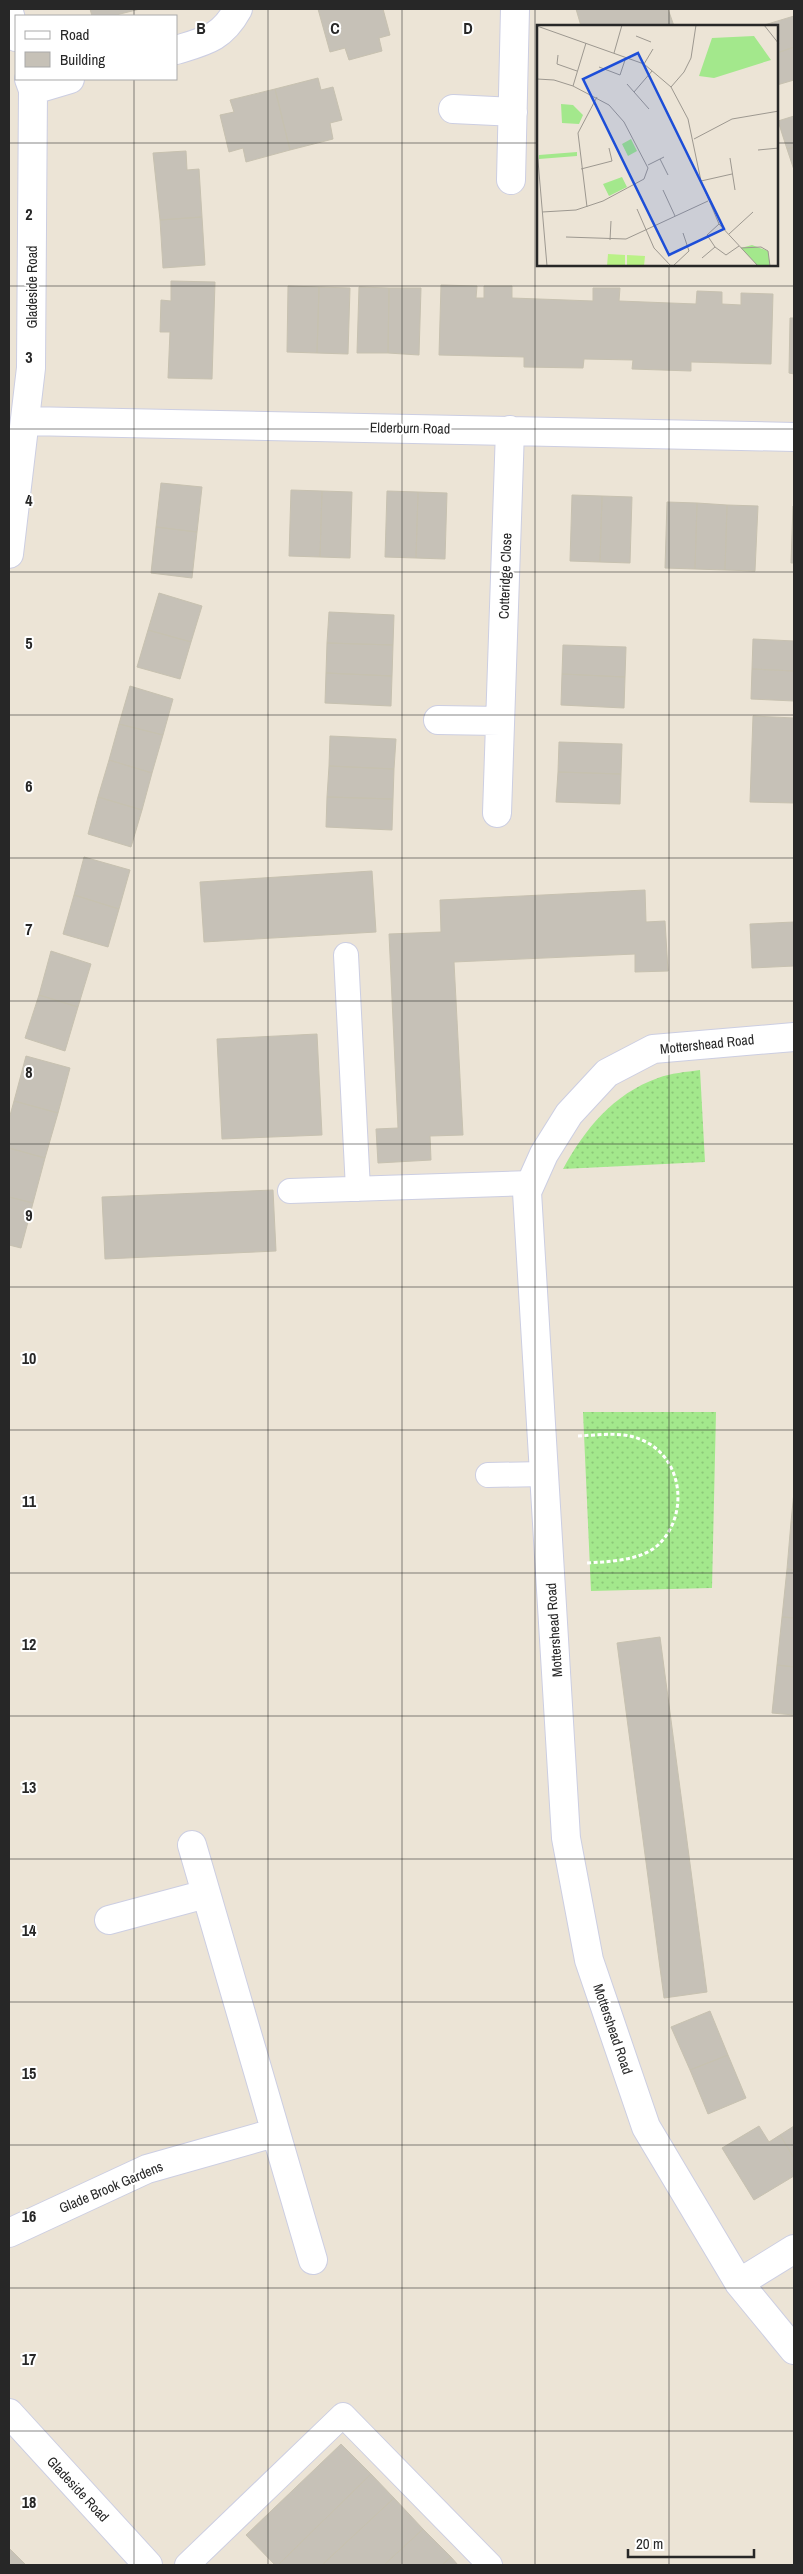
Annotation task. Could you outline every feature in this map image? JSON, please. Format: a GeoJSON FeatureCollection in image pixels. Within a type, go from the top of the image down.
{"type":"FeatureCollection","features":[{"type":"Feature","properties":{"kind":"street"},"geometry":{"type":"LineString","coordinates":[[178,49],[213,39],[230,23],[238,9]]}},
{"type":"Feature","properties":{"kind":"street"},"geometry":{"type":"LineString","coordinates":[[511,180],[515,9]]}},
{"type":"Feature","properties":{"kind":"street"},"geometry":{"type":"LineString","coordinates":[[9,12],[15,33]]}},
{"type":"Feature","properties":{"kind":"street"},"geometry":{"type":"LineString","coordinates":[[31,84],[62,80]]}},
{"type":"Feature","properties":{"kind":"street","name":"Gladeside Road"},"geometry":{"type":"LineString","coordinates":[[9,554],[31,368],[31,84]]}},
{"type":"Feature","properties":{"kind":"street"},"geometry":{"type":"LineString","coordinates":[[453,110],[513,112]]}},
{"type":"Feature","properties":{"kind":"street","name":"Elderburn Road"},"geometry":{"type":"LineString","coordinates":[[25,421],[794,437]]}},
{"type":"Feature","properties":{"kind":"street","name":"Cotteridge Close"},"geometry":{"type":"LineString","coordinates":[[497,813],[510,430]]}},
{"type":"Feature","properties":{"kind":"street"},"geometry":{"type":"LineString","coordinates":[[438,720],[500,721]]}},
{"type":"Feature","properties":{"kind":"street","name":"Mottershead Road"},"geometry":{"type":"LineString","coordinates":[[794,1037],[653,1049],[607,1073],[569,1114],[544,1154],[526,1192],[566,1838],[589,1960],[646,2127],[739,2283],[794,2350]]}},
{"type":"Feature","properties":{"kind":"street"},"geometry":{"type":"LineString","coordinates":[[192,1845],[312,2260]]}},
{"type":"Feature","properties":{"kind":"street"},"geometry":{"type":"LineString","coordinates":[[109,1920],[206,1894]]}},
{"type":"Feature","properties":{"kind":"street","name":"Glade Brook Gardens"},"geometry":{"type":"LineString","coordinates":[[9,2233],[147,2169],[274,2133]]}},
{"type":"Feature","properties":{"kind":"street"},"geometry":{"type":"LineString","coordinates":[[739,2283],[794,2249]]}},
{"type":"Feature","properties":{"kind":"street","name":"Gladeside Road"},"geometry":{"type":"LineString","coordinates":[[9,2414],[148,2565]]}},
{"type":"Feature","properties":{"kind":"lane"},"geometry":{"type":"LineString","coordinates":[[346,955],[358,1189]]}},
{"type":"Feature","properties":{"kind":"lane"},"geometry":{"type":"LineString","coordinates":[[290,1191],[531,1183]]}},
{"type":"Feature","properties":{"kind":"lane"},"geometry":{"type":"LineString","coordinates":[[488,1475],[544,1474]]}},
{"type":"Feature","properties":{"kind":"lane"},"geometry":{"type":"LineString","coordinates":[[186,2565],[343,2415],[490,2565]]}},
{"type":"Feature","properties":{"kind":"path"},"geometry":{"type":"LineString","coordinates":[[542,1440],[611,1434],[642,1440],[667,1459],[679,1491],[675,1520],[657,1546],[624,1560],[550,1565]]}},
{"type":"Feature","properties":{"kind":"green space"},"geometry":{"type":"Polygon","coordinates":[[[700,1070],[705,1162],[563,1169],[591,1127],[602,1114],[627,1093],[663,1076],[700,1070]]]}},
{"type":"Feature","properties":{"kind":"green space"},"geometry":{"type":"Polygon","coordinates":[[[583,1412],[716,1412],[712,1588],[591,1591],[583,1412]]]}},
{"type":"Feature","properties":{"kind":"building"},"geometry":{"type":"Polygon","coordinates":[[[90,9],[140,9],[116,15],[92,15],[90,9]]]}},
{"type":"Feature","properties":{"kind":"building"},"geometry":{"type":"Polygon","coordinates":[[[318,9],[383,9],[390,35],[379,38],[382,51],[349,60],[345,48],[330,52],[318,9]]]}},
{"type":"Feature","properties":{"kind":"building"},"geometry":{"type":"Polygon","coordinates":[[[576,9],[668,9],[674,25],[581,25],[576,9]]]}},
{"type":"Feature","properties":{"kind":"building"},"geometry":{"type":"Polygon","coordinates":[[[794,16],[794,47],[778,53],[778,25],[764,25],[794,16]]]}},
{"type":"Feature","properties":{"kind":"building"},"geometry":{"type":"Polygon","coordinates":[[[794,47],[794,80],[778,85],[778,53],[794,47]]]}},
{"type":"Feature","properties":{"kind":"building"},"geometry":{"type":"Polygon","coordinates":[[[318,78],[321,90],[333,87],[342,120],[330,123],[333,139],[290,150],[275,89],[318,78]]]}},
{"type":"Feature","properties":{"kind":"building"},"geometry":{"type":"Polygon","coordinates":[[[275,89],[290,150],[246,162],[243,148],[229,152],[220,115],[234,112],[230,100],[275,89]]]}},
{"type":"Feature","properties":{"kind":"building"},"geometry":{"type":"Polygon","coordinates":[[[794,116],[794,147],[787,149],[778,121],[794,116]]]}},
{"type":"Feature","properties":{"kind":"building"},"geometry":{"type":"Polygon","coordinates":[[[794,147],[794,170],[787,149],[794,147]]]}},
{"type":"Feature","properties":{"kind":"building"},"geometry":{"type":"Polygon","coordinates":[[[186,151],[187,170],[199,169],[202,217],[160,220],[153,153],[186,151]]]}},
{"type":"Feature","properties":{"kind":"building"},"geometry":{"type":"Polygon","coordinates":[[[202,217],[205,265],[163,268],[160,220],[202,217]]]}},
{"type":"Feature","properties":{"kind":"building"},"geometry":{"type":"Polygon","coordinates":[[[171,281],[215,282],[212,379],[168,378],[170,332],[160,332],[161,300],[171,301],[171,281]]]}},
{"type":"Feature","properties":{"kind":"building"},"geometry":{"type":"Polygon","coordinates":[[[441,285],[477,286],[476,298],[484,298],[484,286],[512,286],[512,298],[593,301],[593,288],[620,288],[619,301],[696,304],[697,291],[722,292],[722,304],[741,305],[741,293],[773,294],[771,364],[691,362],[691,371],[632,369],[633,360],[584,359],[583,368],[524,367],[524,357],[439,355],[441,285]]]}},
{"type":"Feature","properties":{"kind":"building"},"geometry":{"type":"Polygon","coordinates":[[[288,286],[319,287],[317,353],[287,352],[288,286]]]}},
{"type":"Feature","properties":{"kind":"building"},"geometry":{"type":"Polygon","coordinates":[[[319,287],[350,288],[348,354],[317,353],[319,287]]]}},
{"type":"Feature","properties":{"kind":"building"},"geometry":{"type":"Polygon","coordinates":[[[359,287],[389,288],[388,353],[357,353],[359,287]]]}},
{"type":"Feature","properties":{"kind":"building"},"geometry":{"type":"Polygon","coordinates":[[[389,288],[421,288],[419,355],[388,353],[389,288]]]}},
{"type":"Feature","properties":{"kind":"building"},"geometry":{"type":"Polygon","coordinates":[[[790,318],[794,318],[794,374],[789,373],[790,318]]]}},
{"type":"Feature","properties":{"kind":"building"},"geometry":{"type":"Polygon","coordinates":[[[161,483],[202,487],[197,532],[156,527],[161,483]]]}},
{"type":"Feature","properties":{"kind":"building"},"geometry":{"type":"Polygon","coordinates":[[[291,490],[322,491],[320,557],[289,556],[291,490]]]}},
{"type":"Feature","properties":{"kind":"building"},"geometry":{"type":"Polygon","coordinates":[[[322,491],[352,492],[350,558],[320,557],[322,491]]]}},
{"type":"Feature","properties":{"kind":"building"},"geometry":{"type":"Polygon","coordinates":[[[387,491],[418,492],[416,558],[385,557],[387,491]]]}},
{"type":"Feature","properties":{"kind":"building"},"geometry":{"type":"Polygon","coordinates":[[[418,492],[447,493],[445,559],[416,558],[418,492]]]}},
{"type":"Feature","properties":{"kind":"building"},"geometry":{"type":"Polygon","coordinates":[[[572,495],[602,496],[600,562],[570,561],[572,495]]]}},
{"type":"Feature","properties":{"kind":"building"},"geometry":{"type":"Polygon","coordinates":[[[602,496],[632,497],[630,563],[600,562],[602,496]]]}},
{"type":"Feature","properties":{"kind":"building"},"geometry":{"type":"Polygon","coordinates":[[[667,502],[697,503],[695,569],[665,568],[667,502]]]}},
{"type":"Feature","properties":{"kind":"building"},"geometry":{"type":"Polygon","coordinates":[[[697,503],[727,505],[725,570],[695,569],[697,503]]]}},
{"type":"Feature","properties":{"kind":"building"},"geometry":{"type":"Polygon","coordinates":[[[727,505],[758,506],[755,571],[725,570],[727,505]]]}},
{"type":"Feature","properties":{"kind":"building"},"geometry":{"type":"Polygon","coordinates":[[[793,506],[794,563],[791,563],[793,506]]]}},
{"type":"Feature","properties":{"kind":"building"},"geometry":{"type":"Polygon","coordinates":[[[156,527],[197,532],[192,578],[151,573],[156,527]]]}},
{"type":"Feature","properties":{"kind":"building"},"geometry":{"type":"Polygon","coordinates":[[[159,593],[202,606],[191,642],[148,630],[159,593]]]}},
{"type":"Feature","properties":{"kind":"building"},"geometry":{"type":"Polygon","coordinates":[[[329,612],[394,615],[393,645],[327,643],[329,612]]]}},
{"type":"Feature","properties":{"kind":"building"},"geometry":{"type":"Polygon","coordinates":[[[148,630],[191,642],[180,679],[137,667],[148,630]]]}},
{"type":"Feature","properties":{"kind":"building"},"geometry":{"type":"Polygon","coordinates":[[[753,639],[794,641],[794,671],[752,669],[753,639]]]}},
{"type":"Feature","properties":{"kind":"building"},"geometry":{"type":"Polygon","coordinates":[[[327,643],[393,645],[392,676],[326,673],[327,643]]]}},
{"type":"Feature","properties":{"kind":"building"},"geometry":{"type":"Polygon","coordinates":[[[563,645],[626,647],[625,677],[562,674],[563,645]]]}},
{"type":"Feature","properties":{"kind":"building"},"geometry":{"type":"Polygon","coordinates":[[[752,669],[794,671],[794,701],[751,699],[752,669]]]}},
{"type":"Feature","properties":{"kind":"building"},"geometry":{"type":"Polygon","coordinates":[[[326,673],[392,676],[391,706],[325,703],[326,673]]]}},
{"type":"Feature","properties":{"kind":"building"},"geometry":{"type":"Polygon","coordinates":[[[562,674],[625,677],[624,708],[561,705],[562,674]]]}},
{"type":"Feature","properties":{"kind":"building"},"geometry":{"type":"Polygon","coordinates":[[[130,686],[173,699],[163,735],[119,724],[130,686]]]}},
{"type":"Feature","properties":{"kind":"building"},"geometry":{"type":"Polygon","coordinates":[[[753,716],[794,718],[794,803],[750,802],[753,716]]]}},
{"type":"Feature","properties":{"kind":"building"},"geometry":{"type":"Polygon","coordinates":[[[119,724],[163,735],[152,773],[109,760],[119,724]]]}},
{"type":"Feature","properties":{"kind":"building"},"geometry":{"type":"Polygon","coordinates":[[[330,736],[396,739],[394,769],[329,766],[330,736]]]}},
{"type":"Feature","properties":{"kind":"building"},"geometry":{"type":"Polygon","coordinates":[[[559,742],[622,744],[621,774],[558,772],[559,742]]]}},
{"type":"Feature","properties":{"kind":"building"},"geometry":{"type":"Polygon","coordinates":[[[109,760],[152,773],[142,810],[98,797],[109,760]]]}},
{"type":"Feature","properties":{"kind":"building"},"geometry":{"type":"Polygon","coordinates":[[[329,766],[394,769],[393,799],[327,797],[329,766]]]}},
{"type":"Feature","properties":{"kind":"building"},"geometry":{"type":"Polygon","coordinates":[[[558,772],[621,774],[620,804],[556,802],[558,772]]]}},
{"type":"Feature","properties":{"kind":"building"},"geometry":{"type":"Polygon","coordinates":[[[98,797],[142,810],[131,847],[88,834],[98,797]]]}},
{"type":"Feature","properties":{"kind":"building"},"geometry":{"type":"Polygon","coordinates":[[[327,797],[393,799],[392,830],[326,827],[327,797]]]}},
{"type":"Feature","properties":{"kind":"building"},"geometry":{"type":"Polygon","coordinates":[[[84,857],[130,870],[119,909],[74,895],[84,857]]]}},
{"type":"Feature","properties":{"kind":"building"},"geometry":{"type":"Polygon","coordinates":[[[372,871],[376,932],[204,942],[200,882],[372,871]]]}},
{"type":"Feature","properties":{"kind":"building"},"geometry":{"type":"Polygon","coordinates":[[[645,890],[646,922],[665,921],[668,971],[635,972],[635,954],[454,962],[463,1135],[430,1136],[431,1160],[378,1163],[376,1129],[398,1128],[389,934],[441,932],[440,900],[645,890]]]}},
{"type":"Feature","properties":{"kind":"building"},"geometry":{"type":"Polygon","coordinates":[[[74,895],[119,909],[108,947],[63,934],[74,895]]]}},
{"type":"Feature","properties":{"kind":"building"},"geometry":{"type":"Polygon","coordinates":[[[794,922],[794,966],[752,968],[750,924],[794,922]]]}},
{"type":"Feature","properties":{"kind":"building"},"geometry":{"type":"Polygon","coordinates":[[[51,951],[91,964],[78,1007],[39,995],[51,951]]]}},
{"type":"Feature","properties":{"kind":"building"},"geometry":{"type":"Polygon","coordinates":[[[39,995],[78,1007],[65,1051],[25,1038],[39,995]]]}},
{"type":"Feature","properties":{"kind":"building"},"geometry":{"type":"Polygon","coordinates":[[[317,1034],[322,1135],[222,1139],[217,1039],[317,1034]]]}},
{"type":"Feature","properties":{"kind":"building"},"geometry":{"type":"Polygon","coordinates":[[[26,1056],[70,1068],[58,1113],[14,1101],[26,1056]]]}},
{"type":"Feature","properties":{"kind":"building"},"geometry":{"type":"Polygon","coordinates":[[[14,1101],[58,1113],[45,1158],[9,1148],[9,1119],[14,1101]]]}},
{"type":"Feature","properties":{"kind":"building"},"geometry":{"type":"Polygon","coordinates":[[[9,1148],[45,1158],[33,1203],[9,1197],[9,1148]]]}},
{"type":"Feature","properties":{"kind":"building"},"geometry":{"type":"Polygon","coordinates":[[[273,1190],[276,1251],[105,1259],[102,1197],[273,1190]]]}},
{"type":"Feature","properties":{"kind":"building"},"geometry":{"type":"Polygon","coordinates":[[[9,1197],[33,1203],[21,1248],[9,1245],[9,1197]]]}},
{"type":"Feature","properties":{"kind":"building"},"geometry":{"type":"Polygon","coordinates":[[[794,1492],[794,1522],[791,1522],[794,1492]]]}},
{"type":"Feature","properties":{"kind":"building"},"geometry":{"type":"Polygon","coordinates":[[[791,1522],[794,1522],[794,1570],[787,1569],[791,1522]]]}},
{"type":"Feature","properties":{"kind":"building"},"geometry":{"type":"Polygon","coordinates":[[[787,1569],[794,1570],[794,1618],[782,1617],[787,1569]]]}},
{"type":"Feature","properties":{"kind":"building"},"geometry":{"type":"Polygon","coordinates":[[[782,1617],[794,1618],[794,1667],[777,1665],[782,1617]]]}},
{"type":"Feature","properties":{"kind":"building"},"geometry":{"type":"Polygon","coordinates":[[[660,1637],[707,1992],[664,1998],[617,1643],[660,1637]]]}},
{"type":"Feature","properties":{"kind":"building"},"geometry":{"type":"Polygon","coordinates":[[[777,1665],[794,1667],[794,1715],[772,1713],[777,1665]]]}},
{"type":"Feature","properties":{"kind":"building"},"geometry":{"type":"Polygon","coordinates":[[[710,2011],[728,2055],[690,2070],[671,2027],[710,2011]]]}},
{"type":"Feature","properties":{"kind":"building"},"geometry":{"type":"Polygon","coordinates":[[[728,2055],[746,2098],[708,2114],[690,2070],[728,2055]]]}},
{"type":"Feature","properties":{"kind":"building"},"geometry":{"type":"Polygon","coordinates":[[[759,2126],[769,2142],[780,2135],[794,2158],[794,2176],[754,2200],[722,2148],[759,2126]]]}},
{"type":"Feature","properties":{"kind":"building"},"geometry":{"type":"Polygon","coordinates":[[[794,2126],[794,2158],[780,2135],[794,2126]]]}},
{"type":"Feature","properties":{"kind":"building"},"geometry":{"type":"Polygon","coordinates":[[[341,2444],[371,2474],[278,2565],[275,2565],[246,2535],[341,2444]]]}},
{"type":"Feature","properties":{"kind":"building"},"geometry":{"type":"Polygon","coordinates":[[[371,2474],[394,2498],[322,2565],[278,2565],[371,2474]]]}},
{"type":"Feature","properties":{"kind":"building"},"geometry":{"type":"Polygon","coordinates":[[[394,2498],[423,2529],[384,2565],[322,2565],[394,2498]]]}},
{"type":"Feature","properties":{"kind":"building"},"geometry":{"type":"Polygon","coordinates":[[[423,2529],[451,2557],[442,2565],[384,2565],[423,2529]]]}},
{"type":"Feature","properties":{"kind":"building"},"geometry":{"type":"Polygon","coordinates":[[[9,2548],[26,2565],[9,2565],[9,2548]]]}},
{"type":"Feature","properties":{"kind":"building"},"geometry":{"type":"Polygon","coordinates":[[[451,2557],[458,2565],[442,2565],[451,2557]]]}}]}
